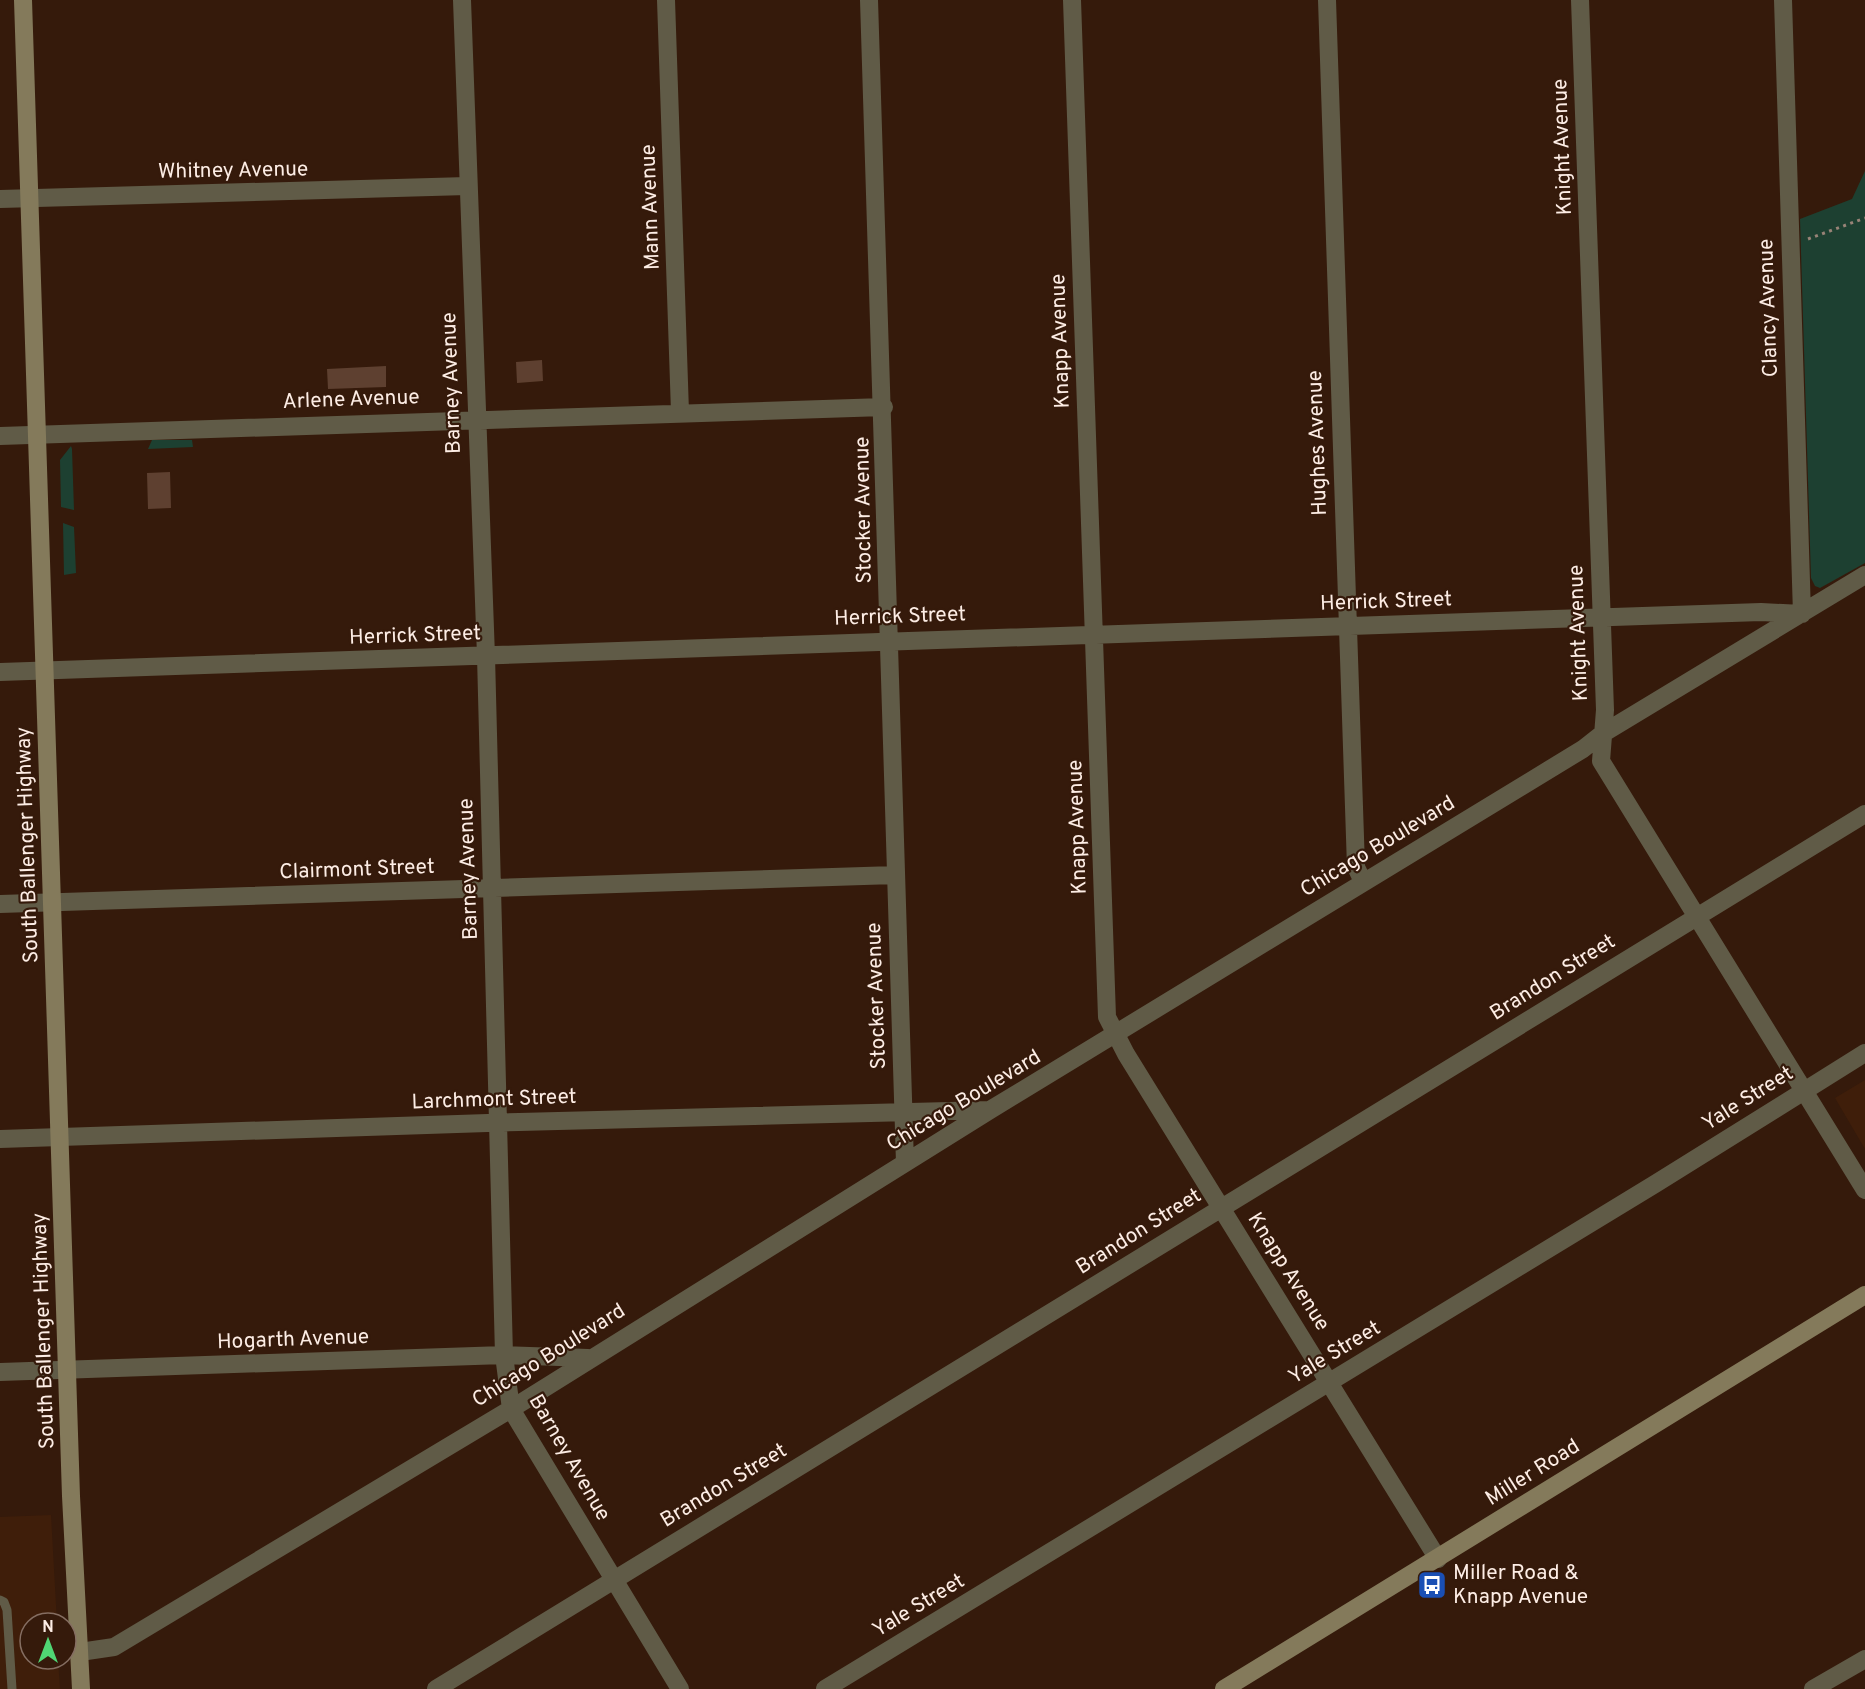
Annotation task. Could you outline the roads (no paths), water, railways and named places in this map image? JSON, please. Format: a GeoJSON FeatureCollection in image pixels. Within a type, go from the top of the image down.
{"type":"FeatureCollection","features":[{"type":"Feature","properties":{"kind":"main road","name":"South Ballenger Highway"},"geometry":{"type":"LineString","coordinates":[[23,0],[71,1496],[81,1689]]}},
{"type":"Feature","properties":{"kind":"main road","name":"Miller Road"},"geometry":{"type":"LineString","coordinates":[[1224,1689],[1865,1294]]}},
{"type":"Feature","properties":{"kind":"street","name":"Barney Avenue"},"geometry":{"type":"LineString","coordinates":[[462,0],[467,186],[486,656],[504,1355],[511,1409],[680,1689]]}},
{"type":"Feature","properties":{"kind":"street","name":"Mann Avenue"},"geometry":{"type":"LineString","coordinates":[[666,0],[680,412]]}},
{"type":"Feature","properties":{"kind":"street","name":"Stocker Avenue"},"geometry":{"type":"LineString","coordinates":[[869,0],[884,407],[906,1163]]}},
{"type":"Feature","properties":{"kind":"street","name":"Knapp Avenue"},"geometry":{"type":"LineString","coordinates":[[1072,0],[1107,1017],[1115,1035],[1438,1558]]}},
{"type":"Feature","properties":{"kind":"street","name":"Hughes Avenue"},"geometry":{"type":"LineString","coordinates":[[1327,0],[1356,867],[1363,882]]}},
{"type":"Feature","properties":{"kind":"street","name":"Knight Avenue"},"geometry":{"type":"LineString","coordinates":[[1580,0],[1605,710],[1601,761],[1865,1190]]}},
{"type":"Feature","properties":{"kind":"street","name":"Clancy Avenue"},"geometry":{"type":"LineString","coordinates":[[1783,0],[1802,614]]}},
{"type":"Feature","properties":{"kind":"street","name":"Whitney Avenue"},"geometry":{"type":"LineString","coordinates":[[0,199],[467,186]]}},
{"type":"Feature","properties":{"kind":"street","name":"Arlene Avenue"},"geometry":{"type":"LineString","coordinates":[[0,436],[476,418],[884,407]]}},
{"type":"Feature","properties":{"kind":"street","name":"Chicago Boulevard"},"geometry":{"type":"LineString","coordinates":[[80,1652],[114,1647],[511,1409],[588,1358],[990,1110],[1865,575]]}},
{"type":"Feature","properties":{"kind":"street","name":"Herrick Street"},"geometry":{"type":"LineString","coordinates":[[0,672],[486,656],[889,639],[1761,612],[1802,614]]}},
{"type":"Feature","properties":{"kind":"street","name":"Brandon Street"},"geometry":{"type":"LineString","coordinates":[[436,1689],[1865,814]]}},
{"type":"Feature","properties":{"kind":"street","name":"Clairmont Street"},"geometry":{"type":"LineString","coordinates":[[0,904],[896,874]]}},
{"type":"Feature","properties":{"kind":"street","name":"Yale Street"},"geometry":{"type":"LineString","coordinates":[[825,1689],[1329,1383],[1865,1053]]}},
{"type":"Feature","properties":{"kind":"street","name":"Larchmont Street"},"geometry":{"type":"LineString","coordinates":[[0,1139],[499,1122],[990,1110]]}},
{"type":"Feature","properties":{"kind":"street","name":"Hogarth Avenue"},"geometry":{"type":"LineString","coordinates":[[0,1372],[504,1355],[588,1358]]}},
{"type":"Feature","properties":{"kind":"street"},"geometry":{"type":"LineString","coordinates":[[1813,1689],[1865,1659]]}},
{"type":"Feature","properties":{"kind":"lane"},"geometry":{"type":"LineString","coordinates":[[0,1600],[4,1602],[7,1610],[12,1689]]}},
{"type":"Feature","properties":{"kind":"place","name":"Miller Road & Knapp Avenue"},"geometry":{"type":"Point","coordinates":[1432,1585]}}]}
